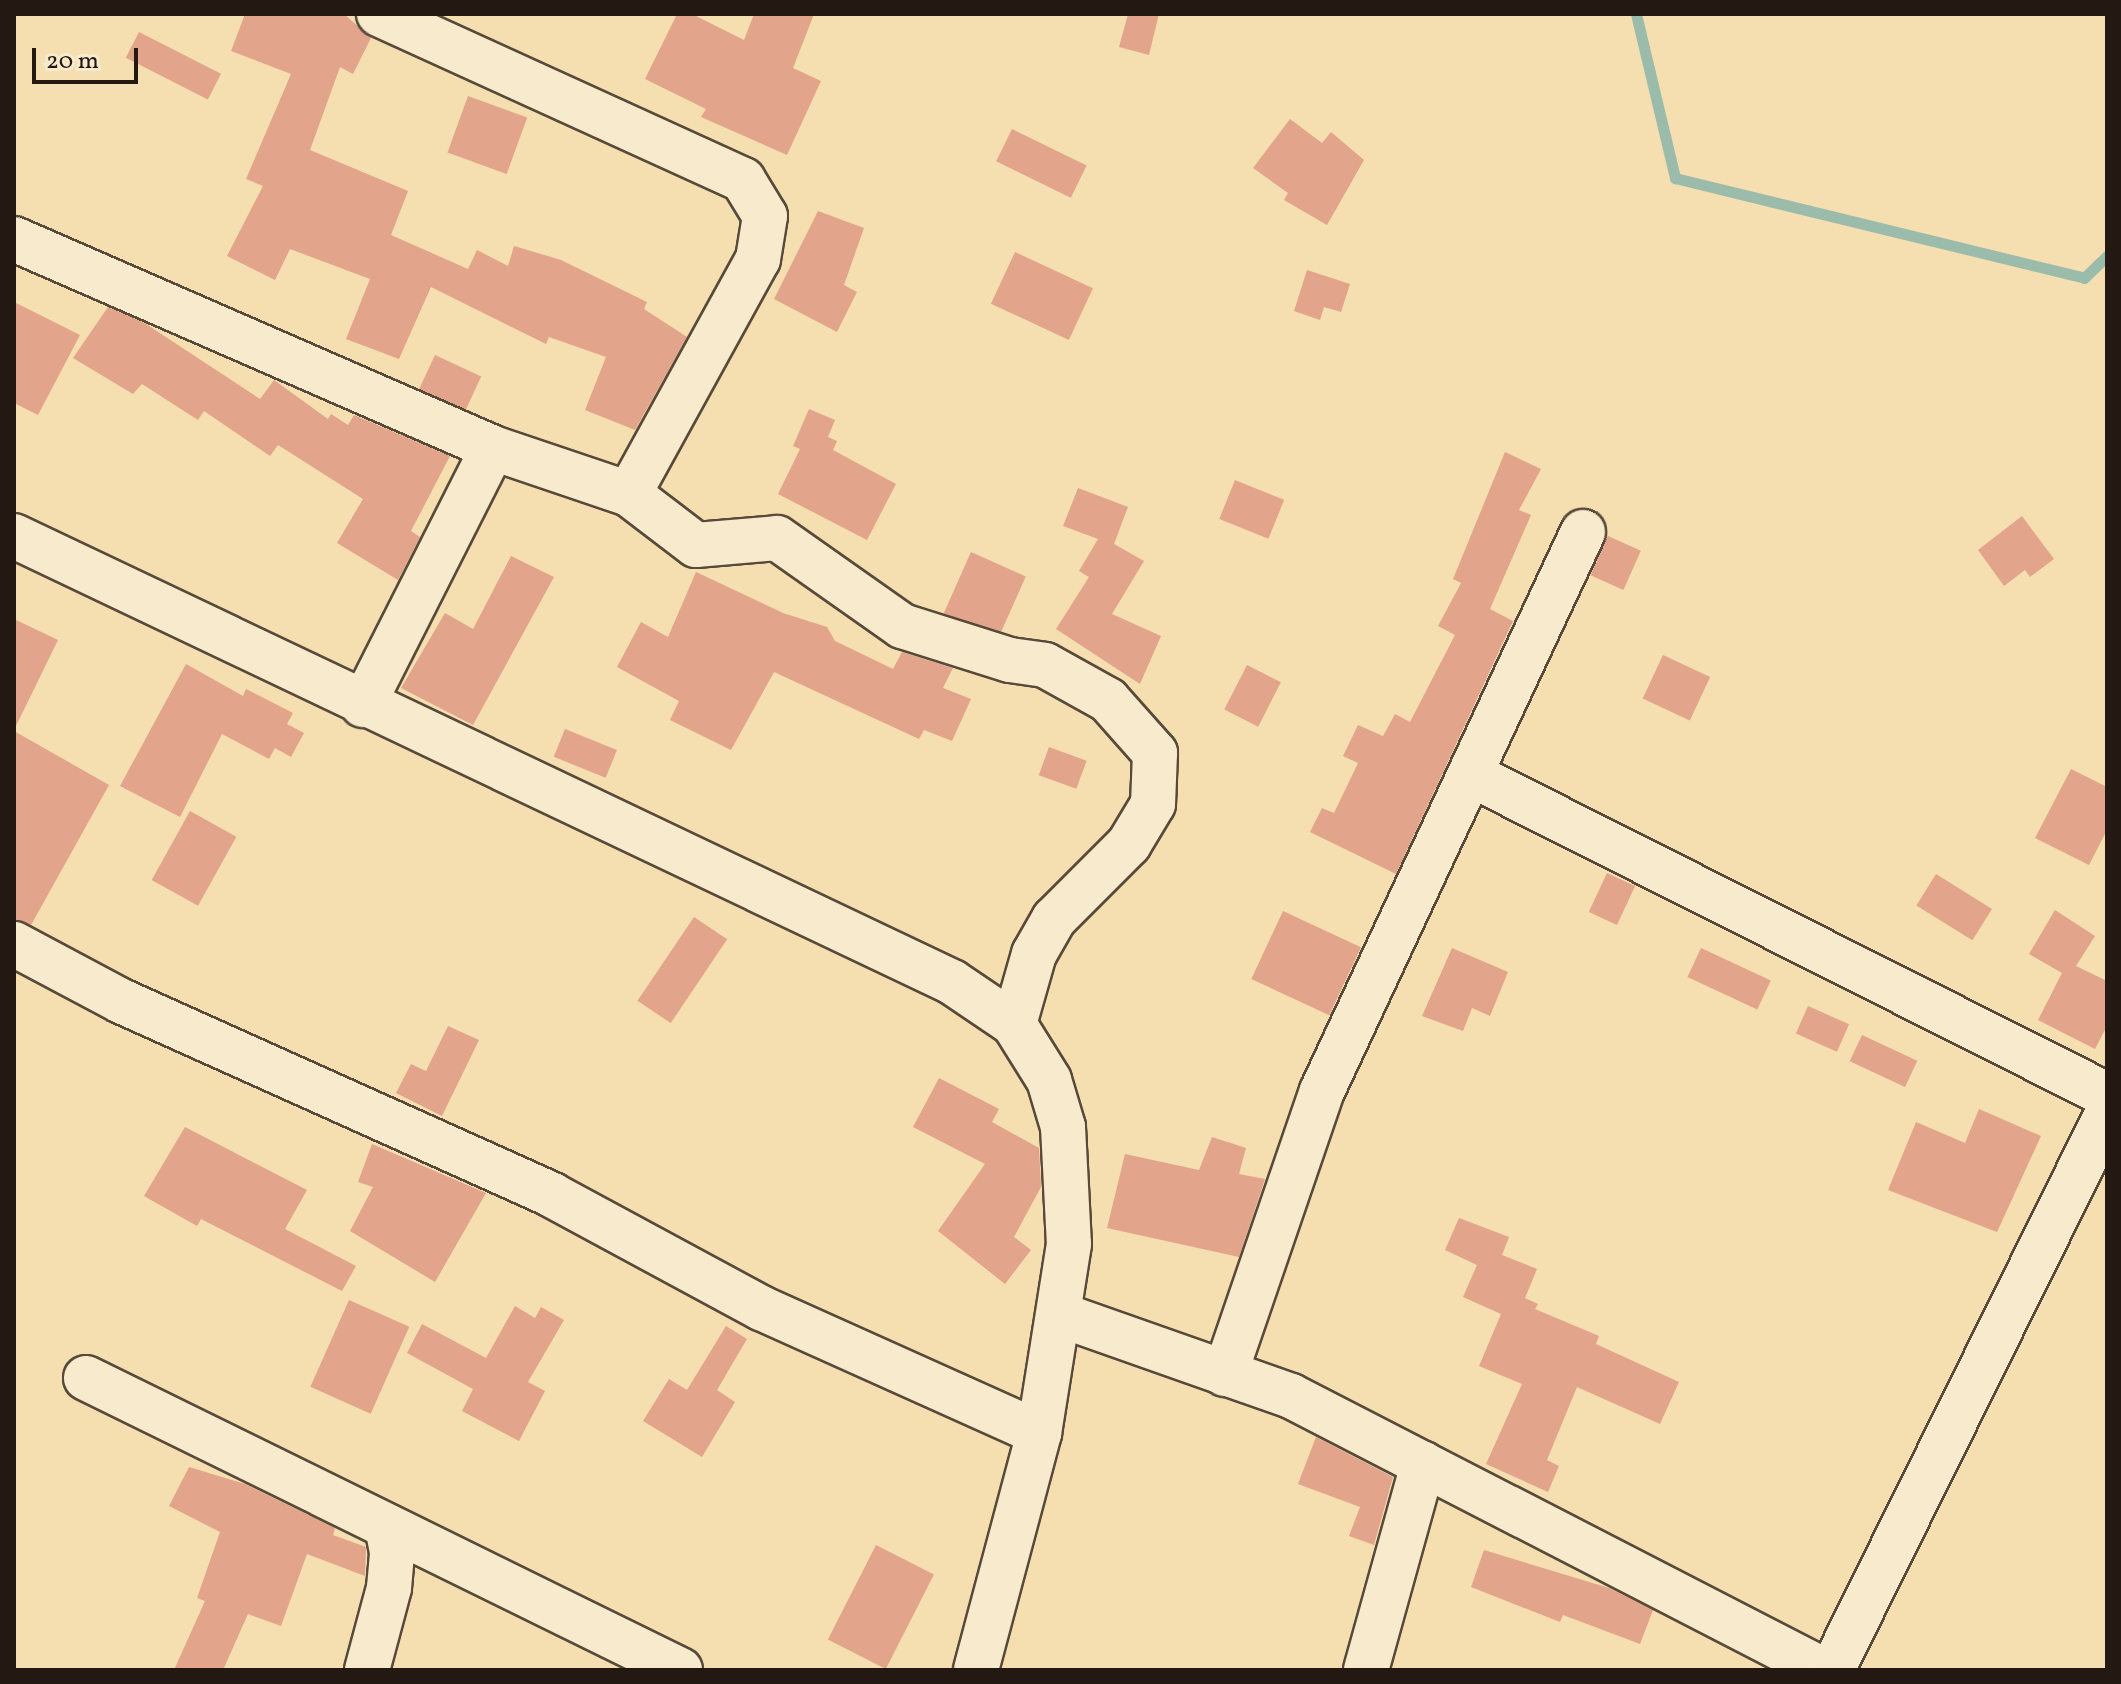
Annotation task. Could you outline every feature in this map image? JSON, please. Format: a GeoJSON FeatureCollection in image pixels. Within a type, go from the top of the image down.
{"type":"FeatureCollection","features":[{"type":"Feature","properties":{"kind":"street"},"geometry":{"type":"LineString","coordinates":[[379,14],[743,180],[765,216],[758,259],[629,494]]}},
{"type":"Feature","properties":{"kind":"street"},"geometry":{"type":"LineString","coordinates":[[14,239],[493,448],[629,494],[696,545],[777,538],[902,626],[1010,660],[1045,665],[1108,700],[1155,753],[1153,804],[1129,844],[1054,919],[1034,954],[1014,1024]]}},
{"type":"Feature","properties":{"kind":"street"},"geometry":{"type":"LineString","coordinates":[[363,705],[493,448]]}},
{"type":"Feature","properties":{"kind":"street"},"geometry":{"type":"LineString","coordinates":[[1225,1374],[1322,1091],[1583,532]]}},
{"type":"Feature","properties":{"kind":"street"},"geometry":{"type":"LineString","coordinates":[[14,536],[363,705],[952,982],[1014,1024],[1049,1080],[1063,1127],[1069,1244],[1061,1315],[1039,1433],[976,1670]]}},
{"type":"Feature","properties":{"kind":"street"},"geometry":{"type":"LineString","coordinates":[[1470,774],[2107,1095]]}},
{"type":"Feature","properties":{"kind":"street"},"geometry":{"type":"LineString","coordinates":[[14,944],[121,1001],[552,1195],[761,1308],[1039,1433]]}},
{"type":"Feature","properties":{"kind":"street"},"geometry":{"type":"LineString","coordinates":[[1832,1670],[2107,1114]]}},
{"type":"Feature","properties":{"kind":"street"},"geometry":{"type":"LineString","coordinates":[[1061,1315],[1291,1396],[1823,1670]]}},
{"type":"Feature","properties":{"kind":"street"},"geometry":{"type":"LineString","coordinates":[[86,1378],[680,1670]]}},
{"type":"Feature","properties":{"kind":"street"},"geometry":{"type":"LineString","coordinates":[[1366,1670],[1423,1464]]}},
{"type":"Feature","properties":{"kind":"street"},"geometry":{"type":"LineString","coordinates":[[367,1670],[389,1588],[392,1552],[387,1526]]}},
{"type":"Feature","properties":{"kind":"building"},"geometry":{"type":"Polygon","coordinates":[[[245,14],[344,14],[371,38],[353,74],[340,67],[310,150],[408,191],[391,235],[468,269],[477,250],[508,266],[514,246],[561,260],[647,302],[644,309],[687,337],[635,430],[585,410],[606,357],[549,337],[546,344],[431,287],[399,359],[346,339],[370,279],[290,249],[275,280],[227,256],[263,186],[246,179],[291,74],[231,51],[245,14]]]}},
{"type":"Feature","properties":{"kind":"building"},"geometry":{"type":"Polygon","coordinates":[[[677,14],[692,14],[744,40],[754,14],[814,14],[793,68],[821,81],[787,155],[701,117],[706,109],[645,79],[677,14]]]}},
{"type":"Feature","properties":{"kind":"building"},"geometry":{"type":"Polygon","coordinates":[[[1128,14],[1159,14],[1149,55],[1119,47],[1128,14]]]}},
{"type":"Feature","properties":{"kind":"building"},"geometry":{"type":"Polygon","coordinates":[[[139,32],[221,74],[208,100],[126,58],[139,32]]]}},
{"type":"Feature","properties":{"kind":"building"},"geometry":{"type":"Polygon","coordinates":[[[468,96],[527,118],[507,174],[447,152],[468,96]]]}},
{"type":"Feature","properties":{"kind":"building"},"geometry":{"type":"Polygon","coordinates":[[[1290,119],[1322,143],[1331,132],[1364,160],[1327,225],[1284,200],[1288,193],[1253,168],[1290,119]]]}},
{"type":"Feature","properties":{"kind":"building"},"geometry":{"type":"Polygon","coordinates":[[[1012,129],[1087,165],[1071,198],[996,161],[1012,129]]]}},
{"type":"Feature","properties":{"kind":"building"},"geometry":{"type":"Polygon","coordinates":[[[818,211],[864,228],[844,285],[857,292],[837,332],[774,299],[818,211]]]}},
{"type":"Feature","properties":{"kind":"building"},"geometry":{"type":"Polygon","coordinates":[[[1015,252],[1093,288],[1069,340],[991,304],[1015,252]]]}},
{"type":"Feature","properties":{"kind":"building"},"geometry":{"type":"Polygon","coordinates":[[[1307,270],[1350,284],[1341,312],[1324,307],[1320,320],[1294,311],[1307,270]]]}},
{"type":"Feature","properties":{"kind":"building"},"geometry":{"type":"Polygon","coordinates":[[[14,302],[80,335],[38,415],[14,403],[14,302]]]}},
{"type":"Feature","properties":{"kind":"building"},"geometry":{"type":"Polygon","coordinates":[[[108,307],[143,322],[260,399],[274,380],[328,419],[331,414],[348,425],[354,415],[450,456],[411,531],[420,537],[398,580],[337,543],[363,499],[278,445],[270,456],[204,411],[198,420],[142,384],[133,394],[73,358],[108,307]]]}},
{"type":"Feature","properties":{"kind":"building"},"geometry":{"type":"Polygon","coordinates":[[[435,355],[481,377],[465,411],[419,389],[435,355]]]}},
{"type":"Feature","properties":{"kind":"building"},"geometry":{"type":"Polygon","coordinates":[[[809,409],[835,420],[828,437],[837,441],[833,450],[896,484],[867,540],[778,494],[800,449],[793,446],[809,409]]]}},
{"type":"Feature","properties":{"kind":"building"},"geometry":{"type":"Polygon","coordinates":[[[1505,452],[1541,469],[1519,510],[1531,515],[1490,609],[1513,621],[1396,874],[1310,832],[1322,808],[1334,813],[1358,763],[1343,756],[1358,725],[1383,736],[1395,714],[1410,722],[1455,635],[1438,626],[1461,583],[1453,579],[1505,452]]]}},
{"type":"Feature","properties":{"kind":"building"},"geometry":{"type":"Polygon","coordinates":[[[1235,480],[1284,500],[1268,539],[1219,519],[1235,480]]]}},
{"type":"Feature","properties":{"kind":"building"},"geometry":{"type":"Polygon","coordinates":[[[1078,488],[1128,507],[1114,544],[1144,561],[1112,614],[1161,636],[1140,684],[1056,629],[1089,577],[1079,571],[1098,539],[1063,526],[1078,488]]]}},
{"type":"Feature","properties":{"kind":"building"},"geometry":{"type":"Polygon","coordinates":[[[2022,516],[2054,559],[2030,577],[2025,570],[2004,586],[1978,550],[2022,516]]]}},
{"type":"Feature","properties":{"kind":"building"},"geometry":{"type":"Polygon","coordinates":[[[1608,536],[1641,551],[1623,590],[1591,575],[1608,536]]]}},
{"type":"Feature","properties":{"kind":"building"},"geometry":{"type":"Polygon","coordinates":[[[971,552],[1026,576],[999,638],[944,613],[971,552]]]}},
{"type":"Feature","properties":{"kind":"building"},"geometry":{"type":"Polygon","coordinates":[[[511,556],[554,577],[473,725],[401,688],[445,613],[473,629],[511,556]]]}},
{"type":"Feature","properties":{"kind":"building"},"geometry":{"type":"Polygon","coordinates":[[[696,572],[783,613],[827,627],[835,641],[893,669],[902,652],[953,668],[943,688],[971,699],[952,741],[924,730],[919,739],[774,672],[731,750],[670,720],[679,701],[617,667],[641,622],[668,637],[696,572]]]}},
{"type":"Feature","properties":{"kind":"building"},"geometry":{"type":"Polygon","coordinates":[[[14,619],[58,640],[14,730],[14,619]]]}},
{"type":"Feature","properties":{"kind":"building"},"geometry":{"type":"Polygon","coordinates":[[[1663,655],[1710,677],[1690,720],[1643,699],[1663,655]]]}},
{"type":"Feature","properties":{"kind":"building"},"geometry":{"type":"Polygon","coordinates":[[[186,664],[243,696],[246,689],[293,713],[287,724],[304,733],[291,757],[275,748],[269,759],[222,734],[180,817],[120,786],[186,664]]]}},
{"type":"Feature","properties":{"kind":"building"},"geometry":{"type":"Polygon","coordinates":[[[1247,665],[1281,682],[1258,727],[1224,710],[1247,665]]]}},
{"type":"Feature","properties":{"kind":"building"},"geometry":{"type":"Polygon","coordinates":[[[565,729],[617,750],[606,778],[554,757],[565,729]]]}},
{"type":"Feature","properties":{"kind":"building"},"geometry":{"type":"Polygon","coordinates":[[[14,731],[109,785],[31,925],[14,919],[14,731]]]}},
{"type":"Feature","properties":{"kind":"building"},"geometry":{"type":"Polygon","coordinates":[[[1049,747],[1087,761],[1076,789],[1039,775],[1049,747]]]}},
{"type":"Feature","properties":{"kind":"building"},"geometry":{"type":"Polygon","coordinates":[[[2071,769],[2107,787],[2107,830],[2089,865],[2035,838],[2071,769]]]}},
{"type":"Feature","properties":{"kind":"building"},"geometry":{"type":"Polygon","coordinates":[[[190,811],[236,837],[198,906],[152,880],[190,811]]]}},
{"type":"Feature","properties":{"kind":"building"},"geometry":{"type":"Polygon","coordinates":[[[1607,873],[1635,886],[1617,925],[1589,912],[1607,873]]]}},
{"type":"Feature","properties":{"kind":"building"},"geometry":{"type":"Polygon","coordinates":[[[1936,874],[1992,909],[1972,940],[1916,905],[1936,874]]]}},
{"type":"Feature","properties":{"kind":"building"},"geometry":{"type":"Polygon","coordinates":[[[2055,910],[2095,936],[2076,966],[2107,981],[2107,1026],[2095,1049],[2038,1020],[2062,973],[2029,954],[2055,910]]]}},
{"type":"Feature","properties":{"kind":"building"},"geometry":{"type":"Polygon","coordinates":[[[1283,911],[1361,947],[1329,1015],[1251,979],[1283,911]]]}},
{"type":"Feature","properties":{"kind":"building"},"geometry":{"type":"Polygon","coordinates":[[[694,917],[727,939],[671,1023],[638,1001],[694,917]]]}},
{"type":"Feature","properties":{"kind":"building"},"geometry":{"type":"Polygon","coordinates":[[[1452,948],[1508,972],[1490,1016],[1472,1008],[1463,1031],[1422,1016],[1452,948]]]}},
{"type":"Feature","properties":{"kind":"building"},"geometry":{"type":"Polygon","coordinates":[[[1701,948],[1771,981],[1757,1010],[1687,977],[1701,948]]]}},
{"type":"Feature","properties":{"kind":"building"},"geometry":{"type":"Polygon","coordinates":[[[1808,1006],[1849,1024],[1837,1052],[1796,1033],[1808,1006]]]}},
{"type":"Feature","properties":{"kind":"building"},"geometry":{"type":"Polygon","coordinates":[[[448,1026],[479,1040],[442,1116],[396,1093],[411,1064],[426,1071],[448,1026]]]}},
{"type":"Feature","properties":{"kind":"building"},"geometry":{"type":"Polygon","coordinates":[[[1862,1035],[1917,1061],[1905,1087],[1850,1061],[1862,1035]]]}},
{"type":"Feature","properties":{"kind":"building"},"geometry":{"type":"Polygon","coordinates":[[[939,1078],[999,1109],[992,1122],[1039,1148],[1041,1187],[1014,1237],[1031,1250],[1005,1284],[938,1231],[985,1164],[913,1127],[939,1078]]]}},
{"type":"Feature","properties":{"kind":"building"},"geometry":{"type":"Polygon","coordinates":[[[1979,1109],[2041,1136],[1997,1232],[1888,1190],[1916,1122],[1965,1143],[1979,1109]]]}},
{"type":"Feature","properties":{"kind":"building"},"geometry":{"type":"Polygon","coordinates":[[[185,1127],[307,1190],[285,1229],[356,1266],[342,1291],[201,1219],[197,1226],[144,1196],[185,1127]]]}},
{"type":"Feature","properties":{"kind":"building"},"geometry":{"type":"Polygon","coordinates":[[[1212,1137],[1246,1148],[1239,1174],[1265,1179],[1239,1257],[1107,1228],[1125,1154],[1199,1170],[1212,1137]]]}},
{"type":"Feature","properties":{"kind":"building"},"geometry":{"type":"Polygon","coordinates":[[[372,1144],[486,1193],[435,1282],[350,1231],[373,1187],[358,1182],[372,1144]]]}},
{"type":"Feature","properties":{"kind":"building"},"geometry":{"type":"Polygon","coordinates":[[[1459,1218],[1509,1237],[1502,1255],[1537,1269],[1525,1298],[1538,1304],[1535,1309],[1599,1336],[1596,1344],[1679,1382],[1660,1424],[1577,1387],[1547,1460],[1559,1466],[1548,1492],[1486,1464],[1522,1384],[1479,1366],[1501,1314],[1463,1297],[1477,1265],[1445,1250],[1459,1218]]]}},
{"type":"Feature","properties":{"kind":"building"},"geometry":{"type":"Polygon","coordinates":[[[349,1300],[409,1327],[371,1414],[310,1387],[349,1300]]]}},
{"type":"Feature","properties":{"kind":"building"},"geometry":{"type":"Polygon","coordinates":[[[515,1306],[535,1318],[541,1307],[564,1320],[528,1382],[545,1391],[519,1441],[462,1411],[473,1389],[407,1353],[422,1324],[486,1358],[515,1306]]]}},
{"type":"Feature","properties":{"kind":"building"},"geometry":{"type":"Polygon","coordinates":[[[726,1326],[747,1339],[717,1390],[735,1402],[702,1457],[643,1421],[669,1379],[687,1390],[726,1326]]]}},
{"type":"Feature","properties":{"kind":"building"},"geometry":{"type":"Polygon","coordinates":[[[1316,1437],[1393,1477],[1374,1545],[1349,1536],[1360,1507],[1298,1484],[1316,1437]]]}},
{"type":"Feature","properties":{"kind":"building"},"geometry":{"type":"Polygon","coordinates":[[[189,1467],[245,1484],[335,1528],[333,1535],[366,1547],[365,1576],[307,1554],[281,1626],[248,1614],[223,1670],[174,1670],[205,1601],[197,1598],[220,1532],[169,1506],[189,1467]]]}},
{"type":"Feature","properties":{"kind":"building"},"geometry":{"type":"Polygon","coordinates":[[[876,1545],[934,1575],[886,1669],[828,1639],[876,1545]]]}},
{"type":"Feature","properties":{"kind":"building"},"geometry":{"type":"Polygon","coordinates":[[[1484,1550],[1609,1588],[1653,1610],[1640,1644],[1563,1615],[1560,1622],[1471,1587],[1484,1550]]]}},
{"type":"Feature","properties":{"kind":"waterway"},"geometry":{"type":"LineString","coordinates":[[1636,14],[1675,178],[2084,278],[2107,256]]}}]}
